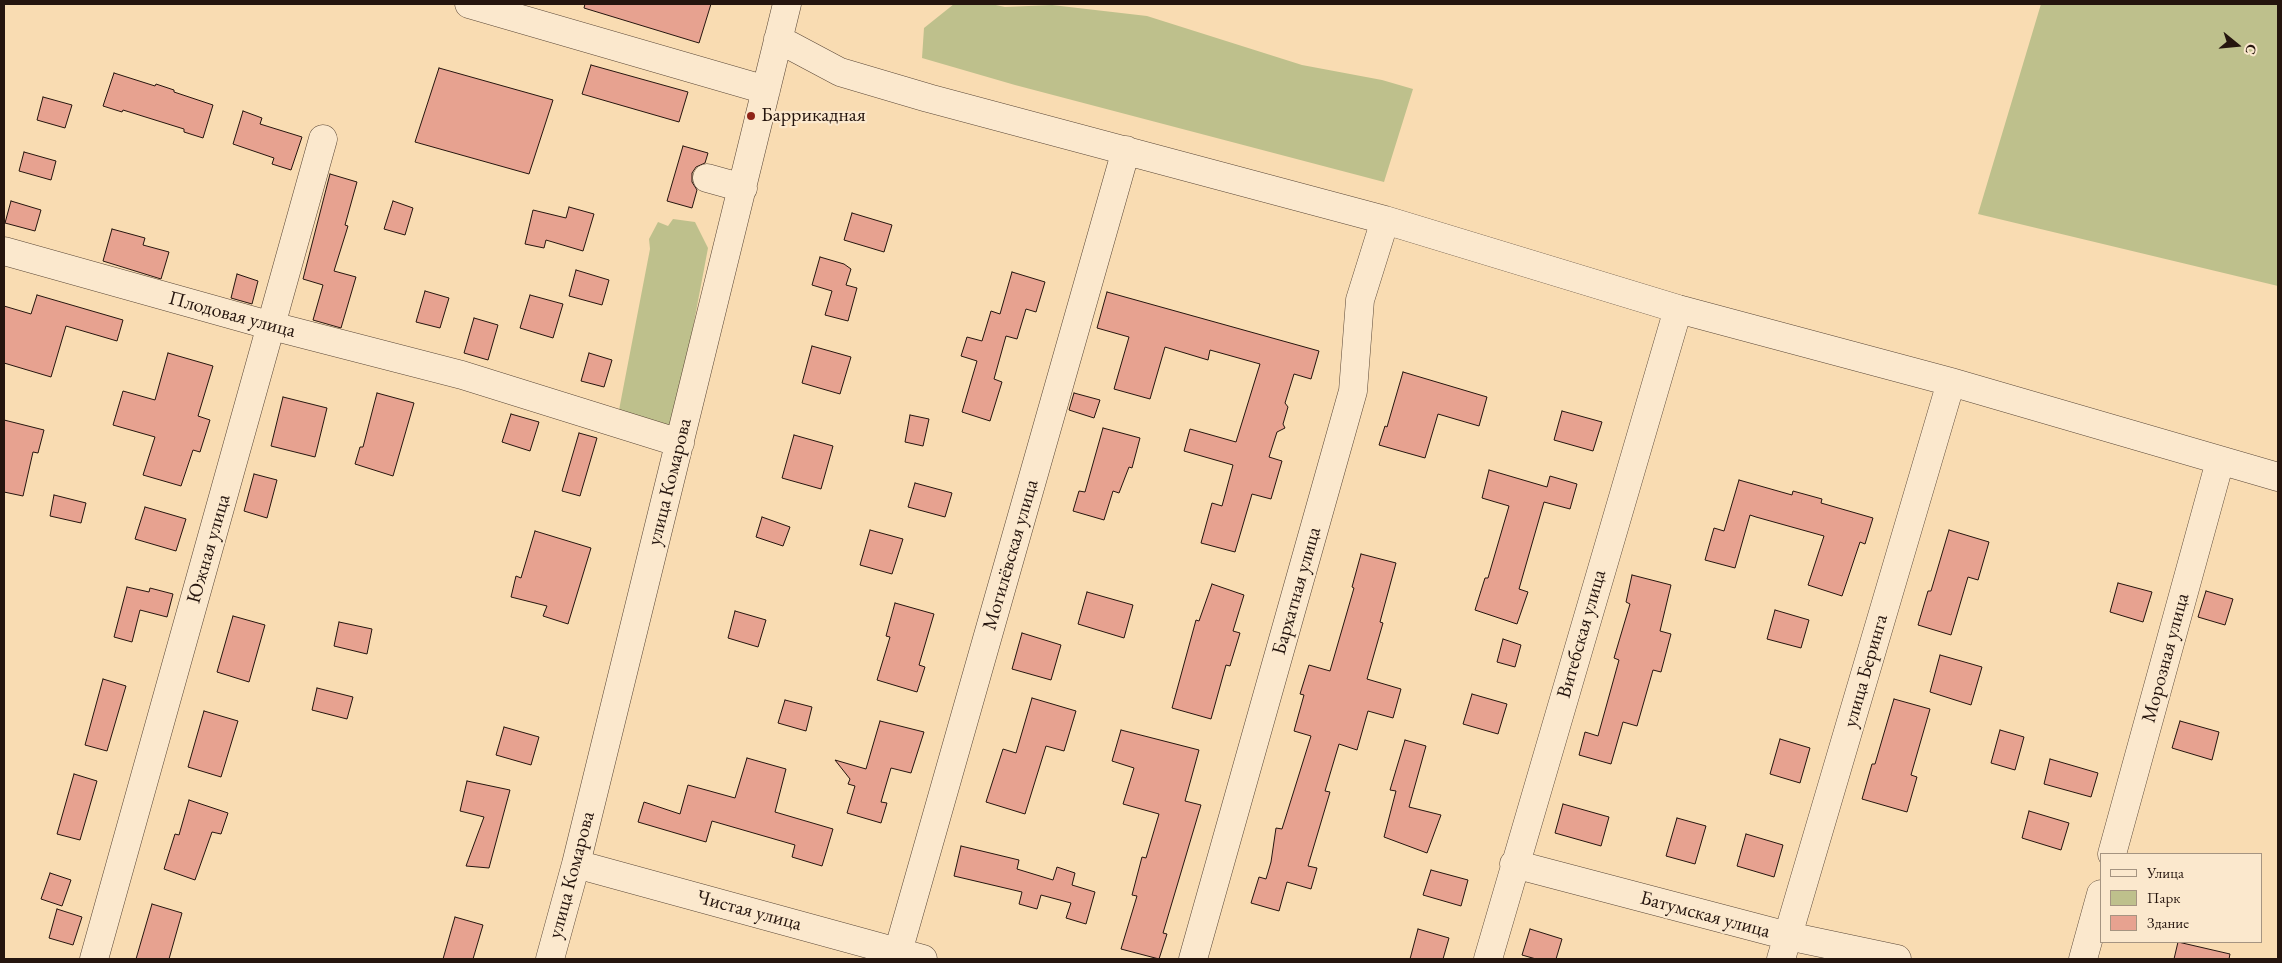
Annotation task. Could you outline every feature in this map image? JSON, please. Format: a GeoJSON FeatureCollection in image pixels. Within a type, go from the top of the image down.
{"type":"FeatureCollection","features":[{"type":"Feature","properties":{"kind":"street"},"geometry":{"type":"LineString","coordinates":[[469,4],[766,90]]}},
{"type":"Feature","properties":{"kind":"street","name":"улица Комарова"},"geometry":{"type":"LineString","coordinates":[[550,959],[576,864],[787,4]]}},
{"type":"Feature","properties":{"kind":"street"},"geometry":{"type":"LineString","coordinates":[[778,39],[840,72],[928,98],[1385,220],[1678,309],[1951,382],[2278,477]]}},
{"type":"Feature","properties":{"kind":"street","name":"Южная улица"},"geometry":{"type":"LineString","coordinates":[[94,959],[272,326],[322,139]]}},
{"type":"Feature","properties":{"kind":"street","name":"Могилёвская улица"},"geometry":{"type":"LineString","coordinates":[[906,957],[1126,150]]}},
{"type":"Feature","properties":{"kind":"street"},"geometry":{"type":"LineString","coordinates":[[707,178],[743,188]]}},
{"type":"Feature","properties":{"kind":"street","name":"Бархатная улица"},"geometry":{"type":"LineString","coordinates":[[1193,959],[1353,391],[1360,300],[1385,220]]}},
{"type":"Feature","properties":{"kind":"street","name":"Плодовая улица"},"geometry":{"type":"LineString","coordinates":[[4,251],[272,326],[462,375],[680,443]]}},
{"type":"Feature","properties":{"kind":"street","name":"Витебская улица"},"geometry":{"type":"LineString","coordinates":[[1488,959],[1514,864],[1678,309]]}},
{"type":"Feature","properties":{"kind":"street","name":"улица Беринга"},"geometry":{"type":"LineString","coordinates":[[1784,948],[1951,382]]}},
{"type":"Feature","properties":{"kind":"street","name":"Морозная улица"},"geometry":{"type":"LineString","coordinates":[[2112,853],[2220,461]]}},
{"type":"Feature","properties":{"kind":"street","name":"Чистая улица"},"geometry":{"type":"LineString","coordinates":[[576,864],[906,957]]}},
{"type":"Feature","properties":{"kind":"street","name":"Батумская улица"},"geometry":{"type":"LineString","coordinates":[[1514,864],[1784,948],[1897,959]]}},
{"type":"Feature","properties":{"kind":"street"},"geometry":{"type":"LineString","coordinates":[[2083,959],[2100,898]]}},
{"type":"Feature","properties":{"kind":"green space"},"geometry":{"type":"Polygon","coordinates":[[[954,4],[991,4],[1005,7],[1052,5],[1147,16],[1302,65],[1382,80],[1413,89],[1384,182],[1015,85],[922,58],[924,28],[954,4]]]}},
{"type":"Feature","properties":{"kind":"green space"},"geometry":{"type":"Polygon","coordinates":[[[2041,4],[2278,4],[2278,286],[1978,214],[2041,4]]]}},
{"type":"Feature","properties":{"kind":"green space"},"geometry":{"type":"Polygon","coordinates":[[[673,219],[695,222],[708,248],[674,428],[619,410],[650,249],[649,239],[658,222],[668,226],[673,219]]]}},
{"type":"Feature","properties":{"kind":"building"},"geometry":{"type":"Polygon","coordinates":[[[585,4],[711,4],[699,43],[584,8],[585,4]]]}},
{"type":"Feature","properties":{"kind":"building"},"geometry":{"type":"Polygon","coordinates":[[[591,65],[688,92],[679,122],[582,94],[591,65]]]}},
{"type":"Feature","properties":{"kind":"building"},"geometry":{"type":"Polygon","coordinates":[[[439,68],[553,100],[529,174],[415,142],[439,68]]]}},
{"type":"Feature","properties":{"kind":"building"},"geometry":{"type":"Polygon","coordinates":[[[114,73],[155,86],[156,84],[213,105],[203,138],[184,132],[184,129],[123,110],[122,112],[103,106],[114,73]]]}},
{"type":"Feature","properties":{"kind":"building"},"geometry":{"type":"Polygon","coordinates":[[[43,97],[72,105],[65,128],[37,120],[43,97]]]}},
{"type":"Feature","properties":{"kind":"building"},"geometry":{"type":"Polygon","coordinates":[[[243,111],[262,118],[260,124],[302,137],[291,170],[272,164],[274,158],[233,144],[243,111]]]}},
{"type":"Feature","properties":{"kind":"building"},"geometry":{"type":"Polygon","coordinates":[[[683,146],[708,153],[705,163],[696,167],[692,173],[692,182],[697,190],[692,208],[667,201],[683,146]]]}},
{"type":"Feature","properties":{"kind":"building"},"geometry":{"type":"Polygon","coordinates":[[[24,152],[56,161],[51,180],[19,171],[24,152]]]}},
{"type":"Feature","properties":{"kind":"building"},"geometry":{"type":"Polygon","coordinates":[[[330,174],[357,182],[345,225],[348,226],[334,271],[356,277],[341,328],[313,320],[323,285],[303,279],[330,174]]]}},
{"type":"Feature","properties":{"kind":"building"},"geometry":{"type":"Polygon","coordinates":[[[11,201],[41,210],[35,231],[5,223],[11,201]]]}},
{"type":"Feature","properties":{"kind":"building"},"geometry":{"type":"Polygon","coordinates":[[[393,201],[413,208],[405,235],[384,229],[393,201]]]}},
{"type":"Feature","properties":{"kind":"building"},"geometry":{"type":"Polygon","coordinates":[[[569,207],[594,214],[583,251],[546,240],[544,248],[525,244],[533,210],[566,218],[569,207]]]}},
{"type":"Feature","properties":{"kind":"building"},"geometry":{"type":"Polygon","coordinates":[[[852,213],[892,225],[884,252],[844,240],[852,213]]]}},
{"type":"Feature","properties":{"kind":"building"},"geometry":{"type":"Polygon","coordinates":[[[112,229],[145,238],[143,245],[169,252],[161,279],[103,261],[112,229]]]}},
{"type":"Feature","properties":{"kind":"building"},"geometry":{"type":"Polygon","coordinates":[[[820,257],[844,264],[851,269],[846,285],[857,288],[848,321],[825,315],[832,291],[812,285],[820,257]]]}},
{"type":"Feature","properties":{"kind":"building"},"geometry":{"type":"Polygon","coordinates":[[[576,270],[609,280],[602,305],[569,296],[576,270]]]}},
{"type":"Feature","properties":{"kind":"building"},"geometry":{"type":"Polygon","coordinates":[[[1012,272],[1045,282],[1036,312],[1026,309],[1017,339],[1006,336],[994,379],[1002,382],[990,421],[962,412],[977,361],[961,356],[967,337],[982,341],[991,311],[1000,314],[1012,272]]]}},
{"type":"Feature","properties":{"kind":"building"},"geometry":{"type":"Polygon","coordinates":[[[237,274],[258,281],[252,304],[231,298],[237,274]]]}},
{"type":"Feature","properties":{"kind":"building"},"geometry":{"type":"Polygon","coordinates":[[[425,291],[449,298],[440,328],[416,322],[425,291]]]}},
{"type":"Feature","properties":{"kind":"building"},"geometry":{"type":"Polygon","coordinates":[[[1107,292],[1319,351],[1311,379],[1294,374],[1285,403],[1288,407],[1283,424],[1285,428],[1277,432],[1269,457],[1282,461],[1271,499],[1252,494],[1235,552],[1201,543],[1212,503],[1222,506],[1233,465],[1184,451],[1190,429],[1236,442],[1260,364],[1210,350],[1208,360],[1165,347],[1150,399],[1114,389],[1129,337],[1097,328],[1107,292]]]}},
{"type":"Feature","properties":{"kind":"building"},"geometry":{"type":"Polygon","coordinates":[[[37,295],[123,320],[117,341],[66,326],[51,377],[4,363],[4,306],[31,314],[37,295]]]}},
{"type":"Feature","properties":{"kind":"building"},"geometry":{"type":"Polygon","coordinates":[[[530,295],[563,304],[553,338],[520,328],[530,295]]]}},
{"type":"Feature","properties":{"kind":"building"},"geometry":{"type":"Polygon","coordinates":[[[474,318],[498,325],[488,360],[464,353],[474,318]]]}},
{"type":"Feature","properties":{"kind":"building"},"geometry":{"type":"Polygon","coordinates":[[[812,346],[851,357],[840,394],[802,383],[812,346]]]}},
{"type":"Feature","properties":{"kind":"building"},"geometry":{"type":"Polygon","coordinates":[[[168,353],[213,366],[198,416],[210,420],[200,452],[193,450],[181,486],[143,475],[155,437],[113,425],[123,391],[155,400],[168,353]]]}},
{"type":"Feature","properties":{"kind":"building"},"geometry":{"type":"Polygon","coordinates":[[[589,353],[612,360],[604,387],[581,381],[589,353]]]}},
{"type":"Feature","properties":{"kind":"building"},"geometry":{"type":"Polygon","coordinates":[[[1403,372],[1487,397],[1479,426],[1438,414],[1425,458],[1379,445],[1385,426],[1387,427],[1403,372]]]}},
{"type":"Feature","properties":{"kind":"building"},"geometry":{"type":"Polygon","coordinates":[[[377,393],[414,403],[393,476],[355,464],[360,447],[363,447],[377,393]]]}},
{"type":"Feature","properties":{"kind":"building"},"geometry":{"type":"Polygon","coordinates":[[[1074,393],[1100,400],[1094,418],[1069,410],[1074,393]]]}},
{"type":"Feature","properties":{"kind":"building"},"geometry":{"type":"Polygon","coordinates":[[[283,397],[327,408],[315,457],[271,446],[283,397]]]}},
{"type":"Feature","properties":{"kind":"building"},"geometry":{"type":"Polygon","coordinates":[[[1562,411],[1602,422],[1593,451],[1554,440],[1562,411]]]}},
{"type":"Feature","properties":{"kind":"building"},"geometry":{"type":"Polygon","coordinates":[[[511,414],[539,422],[530,451],[502,442],[511,414]]]}},
{"type":"Feature","properties":{"kind":"building"},"geometry":{"type":"Polygon","coordinates":[[[910,415],[929,419],[923,446],[905,442],[910,415]]]}},
{"type":"Feature","properties":{"kind":"building"},"geometry":{"type":"Polygon","coordinates":[[[4,420],[44,430],[38,453],[33,452],[23,496],[4,492],[4,420]]]}},
{"type":"Feature","properties":{"kind":"building"},"geometry":{"type":"Polygon","coordinates":[[[1103,428],[1140,438],[1132,468],[1129,467],[1119,493],[1113,491],[1104,520],[1073,511],[1079,491],[1085,492],[1103,428]]]}},
{"type":"Feature","properties":{"kind":"building"},"geometry":{"type":"Polygon","coordinates":[[[579,433],[597,438],[580,496],[562,491],[579,433]]]}},
{"type":"Feature","properties":{"kind":"building"},"geometry":{"type":"Polygon","coordinates":[[[794,435],[833,446],[821,489],[782,478],[794,435]]]}},
{"type":"Feature","properties":{"kind":"building"},"geometry":{"type":"Polygon","coordinates":[[[1489,470],[1547,487],[1550,476],[1577,484],[1570,509],[1544,502],[1519,589],[1528,592],[1517,624],[1475,610],[1485,578],[1488,578],[1509,506],[1482,498],[1489,470]]]}},
{"type":"Feature","properties":{"kind":"building"},"geometry":{"type":"Polygon","coordinates":[[[254,474],[277,480],[267,518],[244,511],[254,474]]]}},
{"type":"Feature","properties":{"kind":"building"},"geometry":{"type":"Polygon","coordinates":[[[1739,480],[1792,495],[1793,491],[1822,499],[1821,503],[1873,518],[1865,544],[1860,542],[1842,596],[1808,585],[1824,536],[1750,515],[1735,568],[1705,560],[1714,528],[1724,531],[1739,480]]]}},
{"type":"Feature","properties":{"kind":"building"},"geometry":{"type":"Polygon","coordinates":[[[915,483],[952,493],[945,517],[908,507],[915,483]]]}},
{"type":"Feature","properties":{"kind":"building"},"geometry":{"type":"Polygon","coordinates":[[[54,495],[86,503],[81,523],[50,516],[54,495]]]}},
{"type":"Feature","properties":{"kind":"building"},"geometry":{"type":"Polygon","coordinates":[[[145,507],[186,519],[176,551],[135,539],[145,507]]]}},
{"type":"Feature","properties":{"kind":"building"},"geometry":{"type":"Polygon","coordinates":[[[762,517],[790,527],[783,546],[756,537],[762,517]]]}},
{"type":"Feature","properties":{"kind":"building"},"geometry":{"type":"Polygon","coordinates":[[[870,530],[903,539],[892,574],[860,565],[870,530]]]}},
{"type":"Feature","properties":{"kind":"building"},"geometry":{"type":"Polygon","coordinates":[[[1949,530],[1989,542],[1978,580],[1968,577],[1951,635],[1918,625],[1928,591],[1931,591],[1949,530]]]}},
{"type":"Feature","properties":{"kind":"building"},"geometry":{"type":"Polygon","coordinates":[[[535,531],[591,548],[568,624],[543,616],[547,606],[511,597],[516,576],[521,578],[535,531]]]}},
{"type":"Feature","properties":{"kind":"building"},"geometry":{"type":"Polygon","coordinates":[[[1361,554],[1396,563],[1380,622],[1383,623],[1367,679],[1401,689],[1393,718],[1368,711],[1357,750],[1339,744],[1325,791],[1330,792],[1308,866],[1317,868],[1311,889],[1287,882],[1279,911],[1251,903],[1259,877],[1266,879],[1271,862],[1276,828],[1282,829],[1311,736],[1294,731],[1304,695],[1300,694],[1309,665],[1330,671],[1354,588],[1352,587],[1361,554]]]}},
{"type":"Feature","properties":{"kind":"building"},"geometry":{"type":"Polygon","coordinates":[[[1632,575],[1671,585],[1660,631],[1671,634],[1661,672],[1653,670],[1637,726],[1623,722],[1611,764],[1579,755],[1585,732],[1598,736],[1619,660],[1614,658],[1630,604],[1626,602],[1632,575]]]}},
{"type":"Feature","properties":{"kind":"building"},"geometry":{"type":"Polygon","coordinates":[[[2118,583],[2152,592],[2143,622],[2110,612],[2118,583]]]}},
{"type":"Feature","properties":{"kind":"building"},"geometry":{"type":"Polygon","coordinates":[[[1212,584],[1244,595],[1233,631],[1240,633],[1230,666],[1226,665],[1211,719],[1172,708],[1196,620],[1199,621],[1212,584]]]}},
{"type":"Feature","properties":{"kind":"building"},"geometry":{"type":"Polygon","coordinates":[[[127,587],[149,592],[150,588],[173,594],[167,617],[140,610],[132,642],[114,637],[127,587]]]}},
{"type":"Feature","properties":{"kind":"building"},"geometry":{"type":"Polygon","coordinates":[[[2206,591],[2233,599],[2225,625],[2198,617],[2206,591]]]}},
{"type":"Feature","properties":{"kind":"building"},"geometry":{"type":"Polygon","coordinates":[[[1087,592],[1133,605],[1124,638],[1078,624],[1087,592]]]}},
{"type":"Feature","properties":{"kind":"building"},"geometry":{"type":"Polygon","coordinates":[[[895,603],[934,614],[919,665],[925,667],[917,692],[877,680],[890,637],[886,636],[895,603]]]}},
{"type":"Feature","properties":{"kind":"building"},"geometry":{"type":"Polygon","coordinates":[[[1775,610],[1809,620],[1801,648],[1767,639],[1775,610]]]}},
{"type":"Feature","properties":{"kind":"building"},"geometry":{"type":"Polygon","coordinates":[[[735,611],[766,620],[758,647],[728,638],[735,611]]]}},
{"type":"Feature","properties":{"kind":"building"},"geometry":{"type":"Polygon","coordinates":[[[233,616],[265,625],[249,682],[217,672],[233,616]]]}},
{"type":"Feature","properties":{"kind":"building"},"geometry":{"type":"Polygon","coordinates":[[[339,622],[372,629],[367,654],[334,646],[339,622]]]}},
{"type":"Feature","properties":{"kind":"building"},"geometry":{"type":"Polygon","coordinates":[[[1022,633],[1061,645],[1051,680],[1012,669],[1022,633]]]}},
{"type":"Feature","properties":{"kind":"building"},"geometry":{"type":"Polygon","coordinates":[[[1503,639],[1521,645],[1515,667],[1497,662],[1503,639]]]}},
{"type":"Feature","properties":{"kind":"building"},"geometry":{"type":"Polygon","coordinates":[[[1940,655],[1982,667],[1971,705],[1930,692],[1940,655]]]}},
{"type":"Feature","properties":{"kind":"building"},"geometry":{"type":"Polygon","coordinates":[[[103,679],[126,686],[107,751],[85,745],[103,679]]]}},
{"type":"Feature","properties":{"kind":"building"},"geometry":{"type":"Polygon","coordinates":[[[317,688],[353,697],[347,719],[312,710],[317,688]]]}},
{"type":"Feature","properties":{"kind":"building"},"geometry":{"type":"Polygon","coordinates":[[[1472,694],[1507,704],[1498,734],[1463,724],[1472,694]]]}},
{"type":"Feature","properties":{"kind":"building"},"geometry":{"type":"Polygon","coordinates":[[[1032,698],[1076,711],[1064,751],[1046,746],[1025,814],[986,802],[1003,749],[1016,753],[1032,698]]]}},
{"type":"Feature","properties":{"kind":"building"},"geometry":{"type":"Polygon","coordinates":[[[1894,699],[1930,709],[1911,775],[1917,777],[1907,812],[1862,799],[1872,764],[1875,764],[1894,699]]]}},
{"type":"Feature","properties":{"kind":"building"},"geometry":{"type":"Polygon","coordinates":[[[785,700],[812,707],[806,731],[778,723],[785,700]]]}},
{"type":"Feature","properties":{"kind":"building"},"geometry":{"type":"Polygon","coordinates":[[[204,711],[238,721],[221,777],[188,767],[204,711]]]}},
{"type":"Feature","properties":{"kind":"building"},"geometry":{"type":"Polygon","coordinates":[[[880,721],[924,732],[911,773],[891,768],[881,802],[887,803],[881,823],[847,813],[855,786],[848,784],[850,779],[835,760],[866,769],[880,721]]]}},
{"type":"Feature","properties":{"kind":"building"},"geometry":{"type":"Polygon","coordinates":[[[2180,721],[2219,732],[2212,760],[2172,748],[2180,721]]]}},
{"type":"Feature","properties":{"kind":"building"},"geometry":{"type":"Polygon","coordinates":[[[504,727],[539,737],[531,765],[496,755],[504,727]]]}},
{"type":"Feature","properties":{"kind":"building"},"geometry":{"type":"Polygon","coordinates":[[[1121,730],[1199,750],[1185,801],[1201,805],[1163,933],[1167,934],[1159,959],[1121,949],[1137,896],[1132,895],[1142,857],[1146,858],[1159,814],[1123,804],[1134,768],[1112,761],[1121,730]]]}},
{"type":"Feature","properties":{"kind":"building"},"geometry":{"type":"Polygon","coordinates":[[[2000,730],[2024,737],[2015,770],[1991,763],[2000,730]]]}},
{"type":"Feature","properties":{"kind":"building"},"geometry":{"type":"Polygon","coordinates":[[[1780,739],[1810,748],[1800,783],[1770,774],[1780,739]]]}},
{"type":"Feature","properties":{"kind":"building"},"geometry":{"type":"Polygon","coordinates":[[[1405,740],[1426,746],[1409,807],[1441,815],[1427,853],[1384,837],[1396,791],[1390,790],[1405,740]]]}},
{"type":"Feature","properties":{"kind":"building"},"geometry":{"type":"Polygon","coordinates":[[[747,758],[786,769],[775,812],[833,829],[822,866],[792,857],[795,845],[712,821],[706,842],[638,822],[644,802],[680,814],[688,785],[735,798],[747,758]]]}},
{"type":"Feature","properties":{"kind":"building"},"geometry":{"type":"Polygon","coordinates":[[[2050,759],[2098,773],[2091,797],[2044,784],[2050,759]]]}},
{"type":"Feature","properties":{"kind":"building"},"geometry":{"type":"Polygon","coordinates":[[[74,774],[97,781],[80,840],[57,834],[74,774]]]}},
{"type":"Feature","properties":{"kind":"building"},"geometry":{"type":"Polygon","coordinates":[[[467,781],[510,790],[489,868],[466,866],[484,817],[460,811],[467,781]]]}},
{"type":"Feature","properties":{"kind":"building"},"geometry":{"type":"Polygon","coordinates":[[[189,800],[228,813],[221,834],[212,832],[195,880],[164,869],[175,834],[179,835],[189,800]]]}},
{"type":"Feature","properties":{"kind":"building"},"geometry":{"type":"Polygon","coordinates":[[[1563,804],[1609,817],[1601,846],[1555,833],[1563,804]]]}},
{"type":"Feature","properties":{"kind":"building"},"geometry":{"type":"Polygon","coordinates":[[[2029,811],[2069,823],[2061,850],[2022,838],[2029,811]]]}},
{"type":"Feature","properties":{"kind":"building"},"geometry":{"type":"Polygon","coordinates":[[[1677,818],[1706,826],[1695,864],[1666,856],[1677,818]]]}},
{"type":"Feature","properties":{"kind":"building"},"geometry":{"type":"Polygon","coordinates":[[[1746,834],[1783,845],[1774,877],[1737,866],[1746,834]]]}},
{"type":"Feature","properties":{"kind":"building"},"geometry":{"type":"Polygon","coordinates":[[[961,846],[1019,860],[1017,869],[1053,880],[1057,867],[1075,873],[1072,885],[1095,892],[1086,924],[1066,918],[1071,903],[1041,895],[1037,909],[1019,904],[1022,892],[954,876],[961,846]]]}},
{"type":"Feature","properties":{"kind":"building"},"geometry":{"type":"Polygon","coordinates":[[[1431,870],[1468,880],[1461,906],[1423,895],[1431,870]]]}},
{"type":"Feature","properties":{"kind":"building"},"geometry":{"type":"Polygon","coordinates":[[[50,873],[71,880],[62,906],[41,899],[50,873]]]}},
{"type":"Feature","properties":{"kind":"building"},"geometry":{"type":"Polygon","coordinates":[[[152,904],[182,913],[169,959],[136,959],[152,904]]]}},
{"type":"Feature","properties":{"kind":"building"},"geometry":{"type":"Polygon","coordinates":[[[57,909],[82,917],[73,945],[49,938],[57,909]]]}},
{"type":"Feature","properties":{"kind":"building"},"geometry":{"type":"Polygon","coordinates":[[[455,917],[483,925],[473,959],[443,959],[455,917]]]}},
{"type":"Feature","properties":{"kind":"building"},"geometry":{"type":"Polygon","coordinates":[[[1418,929],[1449,938],[1443,959],[1410,959],[1418,929]]]}},
{"type":"Feature","properties":{"kind":"building"},"geometry":{"type":"Polygon","coordinates":[[[1530,929],[1562,939],[1556,959],[1536,959],[1522,955],[1530,929]]]}},
{"type":"Feature","properties":{"kind":"building"},"geometry":{"type":"Polygon","coordinates":[[[2178,943],[2230,954],[2229,959],[2174,959],[2178,943]]]}},
{"type":"Feature","properties":{"kind":"place","name":"Баррикадная"},"geometry":{"type":"Point","coordinates":[751,116]}}]}
